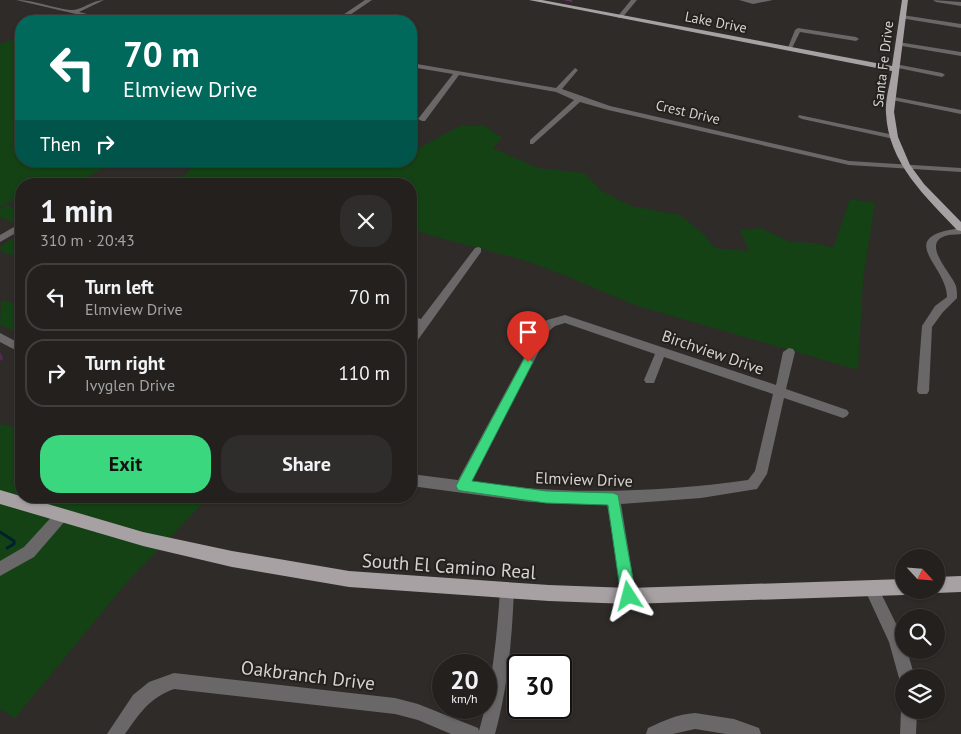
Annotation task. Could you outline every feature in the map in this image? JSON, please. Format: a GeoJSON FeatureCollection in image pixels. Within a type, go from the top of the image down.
{"type":"FeatureCollection","features":[{"type":"Feature","properties":{"kind":"main road","name":"Lake Drive"},"geometry":{"type":"LineString","coordinates":[[532,0],[895,68]]}},
{"type":"Feature","properties":{"kind":"main road","name":"Santa Fe Drive"},"geometry":{"type":"LineString","coordinates":[[904,0],[890,112],[894,137],[906,165],[927,193],[961,230]]}},
{"type":"Feature","properties":{"kind":"main road","name":"South El Camino Real"},"geometry":{"type":"LineString","coordinates":[[0,497],[15,502]]}},
{"type":"Feature","properties":{"kind":"main road","name":"South El Camino Real"},"geometry":{"type":"LineString","coordinates":[[19,503],[152,541],[232,559],[349,579],[629,596],[895,587]]}},
{"type":"Feature","properties":{"kind":"main road"},"geometry":{"type":"LineString","coordinates":[[945,585],[961,584]]}},
{"type":"Feature","properties":{"kind":"street"},"geometry":{"type":"LineString","coordinates":[[19,0],[86,15]]}},
{"type":"Feature","properties":{"kind":"street"},"geometry":{"type":"LineString","coordinates":[[73,12],[101,0]]}},
{"type":"Feature","properties":{"kind":"street"},"geometry":{"type":"LineString","coordinates":[[346,15],[369,0]]}},
{"type":"Feature","properties":{"kind":"street"},"geometry":{"type":"LineString","coordinates":[[620,17],[634,0]]}},
{"type":"Feature","properties":{"kind":"street"},"geometry":{"type":"LineString","coordinates":[[742,0],[770,0]]}},
{"type":"Feature","properties":{"kind":"street"},"geometry":{"type":"LineString","coordinates":[[936,0],[961,4]]}},
{"type":"Feature","properties":{"kind":"street"},"geometry":{"type":"LineString","coordinates":[[902,17],[961,26]]}},
{"type":"Feature","properties":{"kind":"street"},"geometry":{"type":"LineString","coordinates":[[789,49],[798,30],[856,39]]}},
{"type":"Feature","properties":{"kind":"street"},"geometry":{"type":"LineString","coordinates":[[898,44],[949,50],[961,54]]}},
{"type":"Feature","properties":{"kind":"street","name":"Crest Drive"},"geometry":{"type":"LineString","coordinates":[[417,66],[558,90],[579,99],[702,130],[848,163],[906,165],[961,170]]}},
{"type":"Feature","properties":{"kind":"street"},"geometry":{"type":"LineString","coordinates":[[895,68],[942,75]]}},
{"type":"Feature","properties":{"kind":"street"},"geometry":{"type":"LineString","coordinates":[[558,90],[575,70]]}},
{"type":"Feature","properties":{"kind":"street"},"geometry":{"type":"LineString","coordinates":[[422,119],[458,72]]}},
{"type":"Feature","properties":{"kind":"street"},"geometry":{"type":"LineString","coordinates":[[892,98],[961,112]]}},
{"type":"Feature","properties":{"kind":"street"},"geometry":{"type":"LineString","coordinates":[[533,142],[579,99]]}},
{"type":"Feature","properties":{"kind":"street"},"geometry":{"type":"LineString","coordinates":[[802,117],[894,137]]}},
{"type":"Feature","properties":{"kind":"street"},"geometry":{"type":"LineString","coordinates":[[0,239],[15,230]]}},
{"type":"Feature","properties":{"kind":"street"},"geometry":{"type":"LineString","coordinates":[[923,391],[927,326],[940,309],[952,298],[952,286],[935,263],[932,254],[934,242],[940,234],[961,230]]}},
{"type":"Feature","properties":{"kind":"street"},"geometry":{"type":"LineString","coordinates":[[417,334],[478,250]]}},
{"type":"Feature","properties":{"kind":"street","name":"Birchview Drive"},"geometry":{"type":"LineString","coordinates":[[462,486],[546,327],[551,322],[565,319],[843,413]]}},
{"type":"Feature","properties":{"kind":"street"},"geometry":{"type":"LineString","coordinates":[[417,322],[424,324]]}},
{"type":"Feature","properties":{"kind":"street"},"geometry":{"type":"LineString","coordinates":[[0,337],[15,346]]}},
{"type":"Feature","properties":{"kind":"street"},"geometry":{"type":"LineString","coordinates":[[650,380],[661,351]]}},
{"type":"Feature","properties":{"kind":"street"},"geometry":{"type":"LineString","coordinates":[[780,392],[789,352]]}},
{"type":"Feature","properties":{"kind":"street","name":"Elmview Drive"},"geometry":{"type":"LineString","coordinates":[[417,481],[546,497],[613,499],[694,495],[752,485],[761,474],[780,392]]}},
{"type":"Feature","properties":{"kind":"street"},"geometry":{"type":"LineString","coordinates":[[613,499],[629,596]]}},
{"type":"Feature","properties":{"kind":"street"},"geometry":{"type":"LineString","coordinates":[[0,569],[29,552],[61,516]]}},
{"type":"Feature","properties":{"kind":"street"},"geometry":{"type":"LineString","coordinates":[[872,588],[896,640],[904,669]]}},
{"type":"Feature","properties":{"kind":"street"},"geometry":{"type":"LineString","coordinates":[[487,734],[501,674],[507,590]]}},
{"type":"Feature","properties":{"kind":"street","name":"Oakbranch Drive"},"geometry":{"type":"LineString","coordinates":[[115,734],[139,701],[154,688],[174,681],[394,706],[418,712],[472,734]]}},
{"type":"Feature","properties":{"kind":"street"},"geometry":{"type":"LineString","coordinates":[[654,734],[677,729],[698,719],[753,734]]}},
{"type":"Feature","properties":{"kind":"street"},"geometry":{"type":"LineString","coordinates":[[908,734],[909,719]]}},
{"type":"Feature","properties":{"kind":"green space"},"geometry":{"type":"Polygon","coordinates":[[[15,39],[15,167],[105,167],[86,178],[15,178],[15,204],[10,201],[0,207],[0,44],[15,39]]]}},
{"type":"Feature","properties":{"kind":"green space"},"geometry":{"type":"Polygon","coordinates":[[[460,126],[485,126],[502,138],[493,148],[538,168],[585,173],[600,190],[631,206],[680,215],[702,233],[715,248],[749,251],[740,230],[761,228],[790,242],[815,243],[833,248],[850,199],[875,203],[863,279],[858,370],[638,306],[539,266],[417,231],[417,178],[165,178],[184,176],[193,167],[417,167],[417,149],[460,126]]]}},
{"type":"Feature","properties":{"kind":"green space"},"geometry":{"type":"Polygon","coordinates":[[[5,206],[15,208],[15,223],[0,217],[0,209],[5,206]]]}},
{"type":"Feature","properties":{"kind":"green space"},"geometry":{"type":"Polygon","coordinates":[[[15,237],[15,256],[0,250],[0,247],[15,237]]]}},
{"type":"Feature","properties":{"kind":"green space"},"geometry":{"type":"Polygon","coordinates":[[[1,300],[15,304],[15,331],[0,325],[1,300]]]}},
{"type":"Feature","properties":{"kind":"green space"},"geometry":{"type":"Polygon","coordinates":[[[0,424],[15,428],[15,503],[203,503],[127,582],[15,718],[0,709],[0,424]]]}},
{"type":"Feature","properties":{"kind":"waterway"},"geometry":{"type":"LineString","coordinates":[[0,532],[14,541],[14,544],[7,548]]}},
{"type":"Feature","properties":{"kind":"route"},"geometry":{"type":"LineString","coordinates":[[528,362],[462,486],[546,497],[613,499],[629,596]]}}]}
